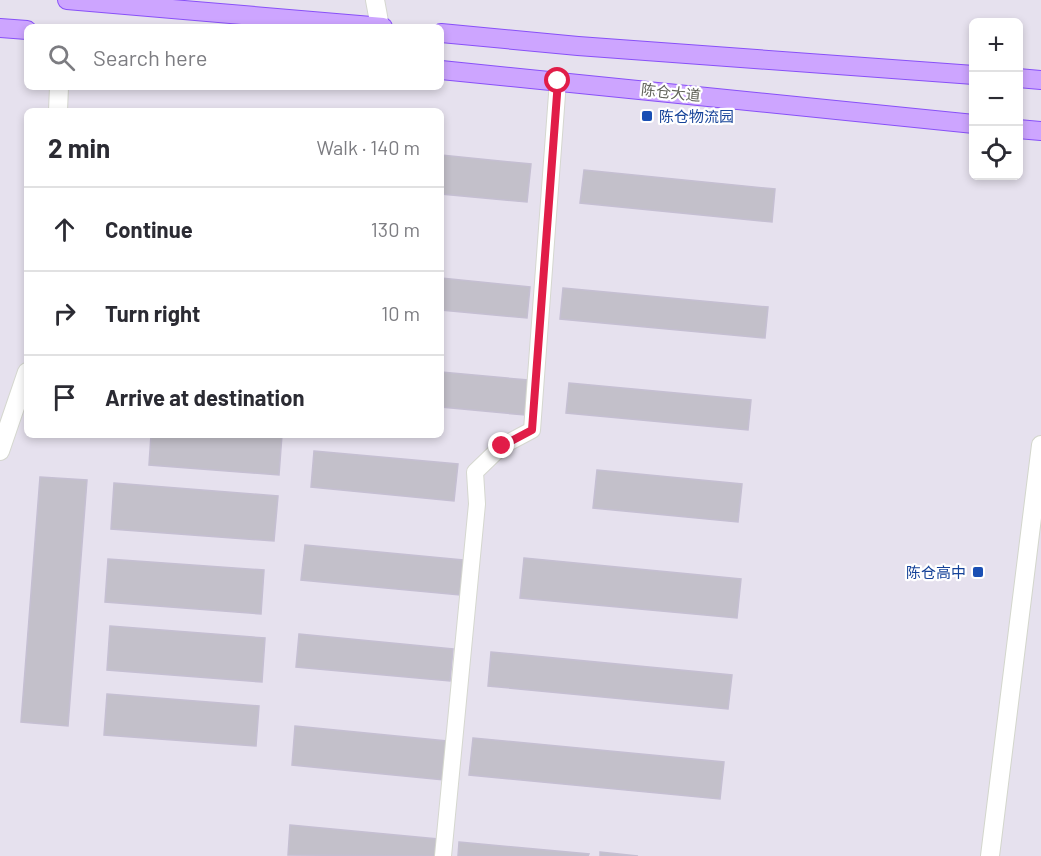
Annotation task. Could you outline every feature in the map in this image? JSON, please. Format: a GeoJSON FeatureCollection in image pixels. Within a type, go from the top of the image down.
{"type":"FeatureCollection","features":[{"type":"Feature","properties":{"kind":"main road"},"geometry":{"type":"LineString","coordinates":[[68,0],[347,24]]}},
{"type":"Feature","properties":{"kind":"main road"},"geometry":{"type":"LineString","coordinates":[[375,0],[381,24]]}},
{"type":"Feature","properties":{"kind":"main road"},"geometry":{"type":"LineString","coordinates":[[0,28],[24,30]]}},
{"type":"Feature","properties":{"kind":"main road"},"geometry":{"type":"LineString","coordinates":[[444,33],[578,46],[969,75]]}},
{"type":"Feature","properties":{"kind":"main road","name":"陈仓大道"},"geometry":{"type":"LineString","coordinates":[[444,70],[969,123]]}},
{"type":"Feature","properties":{"kind":"main road"},"geometry":{"type":"LineString","coordinates":[[1023,78],[1041,80]]}},
{"type":"Feature","properties":{"kind":"main road"},"geometry":{"type":"LineString","coordinates":[[58,108],[59,90]]}},
{"type":"Feature","properties":{"kind":"main road"},"geometry":{"type":"LineString","coordinates":[[1023,129],[1041,131]]}},
{"type":"Feature","properties":{"kind":"main road"},"geometry":{"type":"LineString","coordinates":[[0,451],[24,381]]}},
{"type":"Feature","properties":{"kind":"main road"},"geometry":{"type":"LineString","coordinates":[[990,856],[1041,445]]}},
{"type":"Feature","properties":{"kind":"street"},"geometry":{"type":"LineString","coordinates":[[443,856],[477,504],[475,472],[502,446],[532,430],[558,81]]}},
{"type":"Feature","properties":{"kind":"building"},"geometry":{"type":"Polygon","coordinates":[[[444,155],[531,164],[527,202],[444,194],[444,155]]]}},
{"type":"Feature","properties":{"kind":"building"},"geometry":{"type":"Polygon","coordinates":[[[584,170],[775,189],[772,222],[580,203],[584,170]]]}},
{"type":"Feature","properties":{"kind":"building"},"geometry":{"type":"Polygon","coordinates":[[[444,278],[530,287],[527,318],[444,310],[444,278]]]}},
{"type":"Feature","properties":{"kind":"building"},"geometry":{"type":"Polygon","coordinates":[[[563,288],[768,307],[765,338],[560,319],[563,288]]]}},
{"type":"Feature","properties":{"kind":"building"},"geometry":{"type":"Polygon","coordinates":[[[444,372],[528,380],[525,415],[444,407],[444,372]]]}},
{"type":"Feature","properties":{"kind":"building"},"geometry":{"type":"Polygon","coordinates":[[[569,383],[751,400],[748,430],[566,413],[569,383]]]}},
{"type":"Feature","properties":{"kind":"building"},"geometry":{"type":"Polygon","coordinates":[[[151,438],[282,438],[279,475],[149,465],[151,438]]]}},
{"type":"Feature","properties":{"kind":"building"},"geometry":{"type":"Polygon","coordinates":[[[314,451],[458,464],[454,501],[311,487],[314,451]]]}},
{"type":"Feature","properties":{"kind":"building"},"geometry":{"type":"Polygon","coordinates":[[[597,470],[742,484],[738,522],[593,508],[597,470]]]}},
{"type":"Feature","properties":{"kind":"building"},"geometry":{"type":"Polygon","coordinates":[[[40,477],[87,480],[68,726],[21,722],[40,477]]]}},
{"type":"Feature","properties":{"kind":"building"},"geometry":{"type":"Polygon","coordinates":[[[114,483],[278,496],[274,541],[111,529],[114,483]]]}},
{"type":"Feature","properties":{"kind":"building"},"geometry":{"type":"Polygon","coordinates":[[[305,545],[463,560],[460,595],[301,580],[305,545]]]}},
{"type":"Feature","properties":{"kind":"building"},"geometry":{"type":"Polygon","coordinates":[[[524,558],[741,579],[737,618],[520,598],[524,558]]]}},
{"type":"Feature","properties":{"kind":"building"},"geometry":{"type":"Polygon","coordinates":[[[108,559],[264,570],[261,614],[105,602],[108,559]]]}},
{"type":"Feature","properties":{"kind":"building"},"geometry":{"type":"Polygon","coordinates":[[[110,626],[265,638],[262,682],[107,670],[110,626]]]}},
{"type":"Feature","properties":{"kind":"building"},"geometry":{"type":"Polygon","coordinates":[[[299,634],[453,649],[450,681],[296,667],[299,634]]]}},
{"type":"Feature","properties":{"kind":"building"},"geometry":{"type":"Polygon","coordinates":[[[491,652],[732,675],[728,709],[488,686],[491,652]]]}},
{"type":"Feature","properties":{"kind":"building"},"geometry":{"type":"Polygon","coordinates":[[[107,694],[259,706],[256,746],[104,735],[107,694]]]}},
{"type":"Feature","properties":{"kind":"building"},"geometry":{"type":"Polygon","coordinates":[[[295,726],[447,741],[444,780],[292,765],[295,726]]]}},
{"type":"Feature","properties":{"kind":"building"},"geometry":{"type":"Polygon","coordinates":[[[473,738],[724,762],[720,799],[469,775],[473,738]]]}},
{"type":"Feature","properties":{"kind":"building"},"geometry":{"type":"Polygon","coordinates":[[[290,825],[438,839],[437,856],[288,855],[290,825]]]}},
{"type":"Feature","properties":{"kind":"building"},"geometry":{"type":"Polygon","coordinates":[[[459,842],[589,854],[588,856],[458,856],[459,842]]]}},
{"type":"Feature","properties":{"kind":"building"},"geometry":{"type":"Polygon","coordinates":[[[600,852],[638,856],[600,856],[600,852]]]}},
{"type":"Feature","properties":{"kind":"place","name":"陈仓物流园"},"geometry":{"type":"Point","coordinates":[647,116]}},
{"type":"Feature","properties":{"kind":"place","name":"陈仓高中"},"geometry":{"type":"Point","coordinates":[978,572]}},
{"type":"Feature","properties":{"kind":"route"},"geometry":{"type":"LineString","coordinates":[[502,446],[532,430],[558,81]]}}]}
